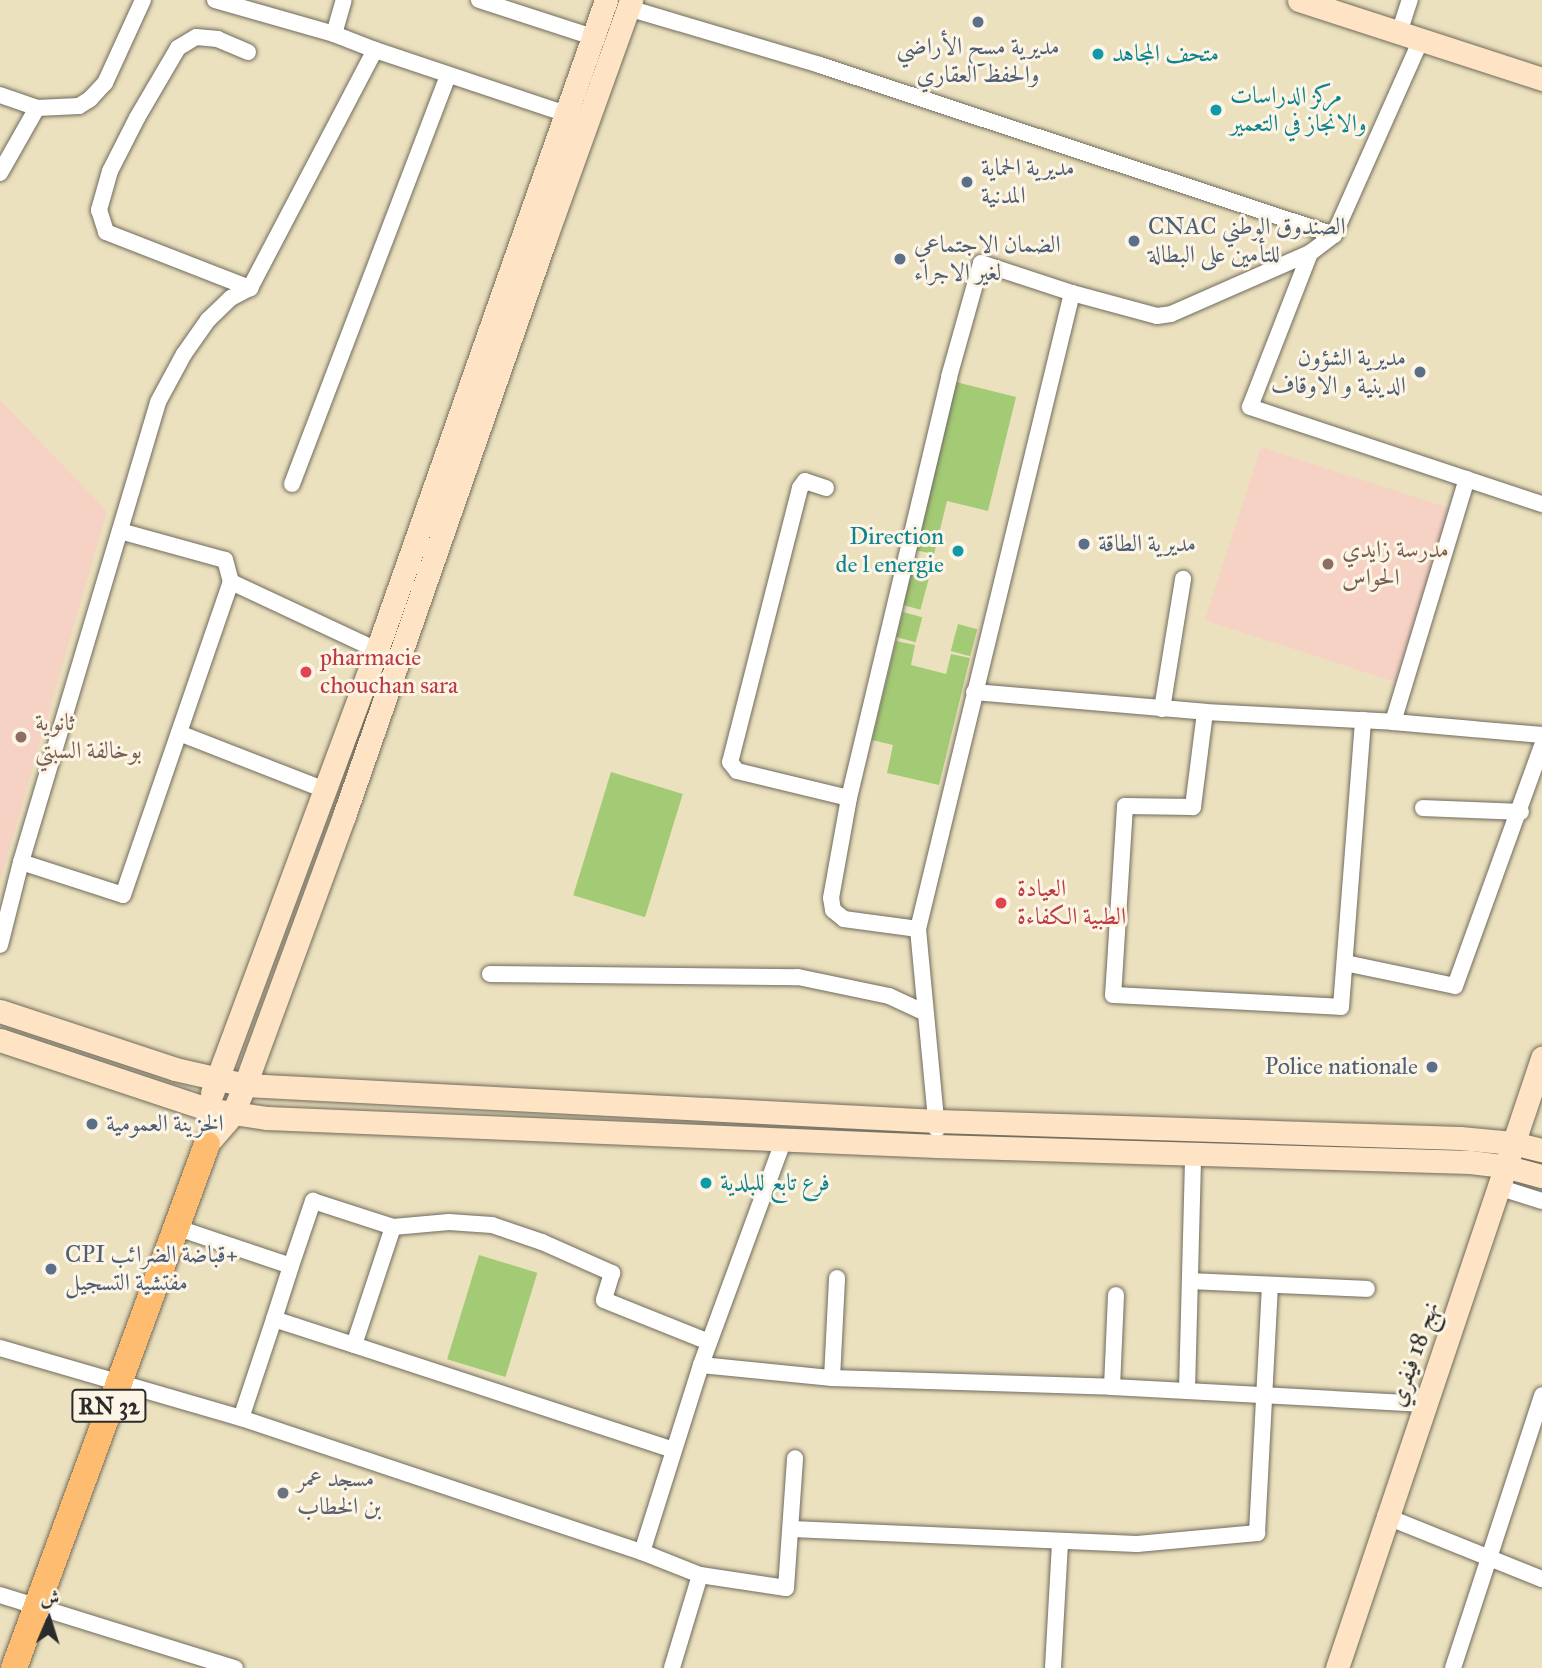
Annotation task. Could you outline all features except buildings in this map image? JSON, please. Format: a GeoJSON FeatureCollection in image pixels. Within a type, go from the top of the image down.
{"type":"FeatureCollection","features":[{"type":"Feature","properties":{"kind":"main road"},"geometry":{"type":"LineString","coordinates":[[207,1144],[232,1115],[245,1085],[344,816],[576,117],[593,37],[606,0]]}},
{"type":"Feature","properties":{"kind":"main road"},"geometry":{"type":"LineString","coordinates":[[1299,0],[1542,79]]}},
{"type":"Feature","properties":{"kind":"main road"},"geometry":{"type":"LineString","coordinates":[[207,1144],[207,1109],[216,1079],[576,117],[630,4]]}},
{"type":"Feature","properties":{"kind":"main road"},"geometry":{"type":"LineString","coordinates":[[0,1011],[216,1079],[245,1085],[937,1121],[1460,1138],[1513,1143],[1542,1150]]}},
{"type":"Feature","properties":{"kind":"main road"},"geometry":{"type":"LineString","coordinates":[[0,1040],[232,1115],[937,1146],[1193,1154],[1501,1177],[1542,1176]]}},
{"type":"Feature","properties":{"kind":"main road","name":"نهج 18 فيفري"},"geometry":{"type":"LineString","coordinates":[[1336,1668],[1385,1516],[1542,1058]]}},
{"type":"Feature","properties":{"kind":"main road","name":"RN 32"},"geometry":{"type":"LineString","coordinates":[[14,1668],[207,1144]]}},
{"type":"Feature","properties":{"kind":"street"},"geometry":{"type":"LineString","coordinates":[[0,95],[37,108],[79,106],[99,91],[143,0]]}},
{"type":"Feature","properties":{"kind":"street"},"geometry":{"type":"LineString","coordinates":[[215,0],[334,34],[448,76],[576,117]]}},
{"type":"Feature","properties":{"kind":"street"},"geometry":{"type":"LineString","coordinates":[[334,34],[344,0]]}},
{"type":"Feature","properties":{"kind":"street"},"geometry":{"type":"LineString","coordinates":[[479,0],[593,37]]}},
{"type":"Feature","properties":{"kind":"street"},"geometry":{"type":"LineString","coordinates":[[918,929],[844,919],[833,910],[831,898],[849,799],[948,377],[981,263],[1072,293],[1157,316],[1171,314],[1310,253],[1334,235],[1410,36],[1410,0]]}},
{"type":"Feature","properties":{"kind":"street"},"geometry":{"type":"LineString","coordinates":[[630,4],[1334,235]]}},
{"type":"Feature","properties":{"kind":"street"},"geometry":{"type":"LineString","coordinates":[[248,52],[218,39],[196,37],[178,48],[110,171],[99,210],[106,232],[250,288]]}},
{"type":"Feature","properties":{"kind":"street"},"geometry":{"type":"LineString","coordinates":[[0,945],[21,862],[150,421],[166,384],[208,320],[231,298],[250,288],[375,50]]}},
{"type":"Feature","properties":{"kind":"street"},"geometry":{"type":"LineString","coordinates":[[292,484],[448,76]]}},
{"type":"Feature","properties":{"kind":"street"},"geometry":{"type":"LineString","coordinates":[[0,173],[37,108]]}},
{"type":"Feature","properties":{"kind":"street"},"geometry":{"type":"LineString","coordinates":[[1310,253],[1250,407],[1542,504]]}},
{"type":"Feature","properties":{"kind":"street"},"geometry":{"type":"LineString","coordinates":[[937,1146],[937,1121],[918,929],[1072,293]]}},
{"type":"Feature","properties":{"kind":"street"},"geometry":{"type":"LineString","coordinates":[[1393,722],[1467,479]]}},
{"type":"Feature","properties":{"kind":"street"},"geometry":{"type":"LineString","coordinates":[[826,488],[805,481],[800,488],[730,762],[737,771],[849,799]]}},
{"type":"Feature","properties":{"kind":"street"},"geometry":{"type":"LineString","coordinates":[[21,862],[123,895],[231,582],[225,560],[120,531]]}},
{"type":"Feature","properties":{"kind":"street"},"geometry":{"type":"LineString","coordinates":[[1162,709],[1183,579]]}},
{"type":"Feature","properties":{"kind":"street"},"geometry":{"type":"LineString","coordinates":[[231,582],[377,650]]}},
{"type":"Feature","properties":{"kind":"street"},"geometry":{"type":"LineString","coordinates":[[974,692],[1162,709],[1393,722],[1542,735]]}},
{"type":"Feature","properties":{"kind":"street"},"geometry":{"type":"LineString","coordinates":[[1205,712],[1193,807],[1125,806],[1113,995],[1341,1007],[1363,720]]}},
{"type":"Feature","properties":{"kind":"street"},"geometry":{"type":"LineString","coordinates":[[179,733],[325,790]]}},
{"type":"Feature","properties":{"kind":"street"},"geometry":{"type":"LineString","coordinates":[[1345,963],[1455,986],[1521,812],[1542,746]]}},
{"type":"Feature","properties":{"kind":"street"},"geometry":{"type":"LineString","coordinates":[[1423,808],[1521,812]]}},
{"type":"Feature","properties":{"kind":"street"},"geometry":{"type":"LineString","coordinates":[[490,974],[798,976],[889,996],[925,1012]]}},
{"type":"Feature","properties":{"kind":"street"},"geometry":{"type":"LineString","coordinates":[[642,1552],[701,1365],[784,1139]]}},
{"type":"Feature","properties":{"kind":"street"},"geometry":{"type":"LineString","coordinates":[[1187,1391],[1193,1154]]}},
{"type":"Feature","properties":{"kind":"street"},"geometry":{"type":"LineString","coordinates":[[1501,1177],[1542,1201]]}},
{"type":"Feature","properties":{"kind":"street"},"geometry":{"type":"LineString","coordinates":[[241,1418],[313,1201],[393,1227],[449,1222],[492,1225],[542,1242],[612,1273],[604,1300],[709,1342]]}},
{"type":"Feature","properties":{"kind":"street"},"geometry":{"type":"LineString","coordinates":[[176,1227],[291,1266]]}},
{"type":"Feature","properties":{"kind":"street"},"geometry":{"type":"LineString","coordinates":[[354,1345],[393,1227]]}},
{"type":"Feature","properties":{"kind":"street"},"geometry":{"type":"LineString","coordinates":[[832,1378],[837,1278]]}},
{"type":"Feature","properties":{"kind":"street"},"geometry":{"type":"LineString","coordinates":[[1191,1281],[1367,1289]]}},
{"type":"Feature","properties":{"kind":"street"},"geometry":{"type":"LineString","coordinates":[[792,1529],[1136,1544],[1257,1533],[1270,1285]]}},
{"type":"Feature","properties":{"kind":"street"},"geometry":{"type":"LineString","coordinates":[[1112,1387],[1116,1295]]}},
{"type":"Feature","properties":{"kind":"street"},"geometry":{"type":"LineString","coordinates":[[274,1318],[673,1450]]}},
{"type":"Feature","properties":{"kind":"street"},"geometry":{"type":"LineString","coordinates":[[0,1348],[241,1418],[642,1552],[700,1575],[786,1588],[795,1458]]}},
{"type":"Feature","properties":{"kind":"street"},"geometry":{"type":"LineString","coordinates":[[701,1365],[832,1378],[1112,1387],[1425,1404]]}},
{"type":"Feature","properties":{"kind":"street"},"geometry":{"type":"LineString","coordinates":[[1453,1668],[1542,1395]]}},
{"type":"Feature","properties":{"kind":"street"},"geometry":{"type":"LineString","coordinates":[[1385,1516],[1489,1560],[1542,1579]]}},
{"type":"Feature","properties":{"kind":"street"},"geometry":{"type":"LineString","coordinates":[[1053,1668],[1060,1542]]}},
{"type":"Feature","properties":{"kind":"street"},"geometry":{"type":"LineString","coordinates":[[672,1668],[700,1575]]}},
{"type":"Feature","properties":{"kind":"street"},"geometry":{"type":"LineString","coordinates":[[0,1595],[235,1668]]}},
{"type":"Feature","properties":{"kind":"shaded area","name":"ثانوية بوخالفة السبتي"},"geometry":{"type":"Polygon","coordinates":[[[0,400],[107,511],[0,881],[0,400]]]}},
{"type":"Feature","properties":{"kind":"shaded area","name":"مدرسة زايدي الحواس"},"geometry":{"type":"Polygon","coordinates":[[[1261,447],[1451,509],[1395,682],[1205,620],[1261,447]]]}},
{"type":"Feature","properties":{"kind":"green space"},"geometry":{"type":"Polygon","coordinates":[[[956,382],[1016,397],[988,511],[947,501],[934,554],[915,550],[956,382]]]}},
{"type":"Feature","properties":{"kind":"green space"},"geometry":{"type":"Polygon","coordinates":[[[912,564],[931,569],[920,610],[901,605],[912,564]]]}},
{"type":"Feature","properties":{"kind":"green space"},"geometry":{"type":"Polygon","coordinates":[[[903,612],[922,617],[916,642],[896,637],[903,612]]]}},
{"type":"Feature","properties":{"kind":"green space"},"geometry":{"type":"Polygon","coordinates":[[[958,624],[977,629],[970,656],[951,651],[958,624]]]}},
{"type":"Feature","properties":{"kind":"green space"},"geometry":{"type":"Polygon","coordinates":[[[896,641],[915,645],[911,665],[946,674],[951,654],[970,658],[939,785],[887,773],[893,745],[872,740],[896,641]]]}},
{"type":"Feature","properties":{"kind":"green space"},"geometry":{"type":"Polygon","coordinates":[[[611,772],[683,794],[645,917],[573,895],[611,772]]]}},
{"type":"Feature","properties":{"kind":"green space"},"geometry":{"type":"Polygon","coordinates":[[[479,1255],[537,1273],[505,1377],[447,1359],[479,1255]]]}},
{"type":"Feature","properties":{"kind":"place","name":"مديرية مسح الأراضي والحفظ العقاري"},"geometry":{"type":"Point","coordinates":[978,22]}},
{"type":"Feature","properties":{"kind":"place","name":"متحف المجاهد"},"geometry":{"type":"Point","coordinates":[1098,54]}},
{"type":"Feature","properties":{"kind":"place","name":"مركز الدراسات والانجاز في التعمير"},"geometry":{"type":"Point","coordinates":[1216,110]}},
{"type":"Feature","properties":{"kind":"place","name":"مديرية الحماية المدنية"},"geometry":{"type":"Point","coordinates":[967,182]}},
{"type":"Feature","properties":{"kind":"place","name":"CNAC الصندوق الوطني للتأمين على البطالة"},"geometry":{"type":"Point","coordinates":[1134,241]}},
{"type":"Feature","properties":{"kind":"place","name":"الضمان الاجتماعي لغير الاجراء"},"geometry":{"type":"Point","coordinates":[900,259]}},
{"type":"Feature","properties":{"kind":"place","name":"مديرية الشؤون الدينية و الاوقاف"},"geometry":{"type":"Point","coordinates":[1420,372]}},
{"type":"Feature","properties":{"kind":"place","name":"مديرية الطاقة"},"geometry":{"type":"Point","coordinates":[1084,544]}},
{"type":"Feature","properties":{"kind":"place","name":"Direction de l energie"},"geometry":{"type":"Point","coordinates":[958,551]}},
{"type":"Feature","properties":{"kind":"place","name":"مدرسة زايدي الحواس"},"geometry":{"type":"Point","coordinates":[1328,564]}},
{"type":"Feature","properties":{"kind":"place","name":"pharmacie chouchan sara"},"geometry":{"type":"Point","coordinates":[306,672]}},
{"type":"Feature","properties":{"kind":"place","name":"ثانوية بوخالفة السبتي"},"geometry":{"type":"Point","coordinates":[21,737]}},
{"type":"Feature","properties":{"kind":"place","name":"العيادة الطبية الكفاءة"},"geometry":{"type":"Point","coordinates":[1001,903]}},
{"type":"Feature","properties":{"kind":"place","name":"Police nationale"},"geometry":{"type":"Point","coordinates":[1432,1067]}},
{"type":"Feature","properties":{"kind":"place","name":"الخزينة العمومية"},"geometry":{"type":"Point","coordinates":[92,1124]}},
{"type":"Feature","properties":{"kind":"place","name":"فرع تابع للبلدية"},"geometry":{"type":"Point","coordinates":[706,1183]}},
{"type":"Feature","properties":{"kind":"place","name":"CPI قباضة الضرائب+ مفتشية التسجيل"},"geometry":{"type":"Point","coordinates":[51,1269]}},
{"type":"Feature","properties":{"kind":"place","name":"مسجد عمر بن الخطاب"},"geometry":{"type":"Point","coordinates":[283,1493]}}]}
